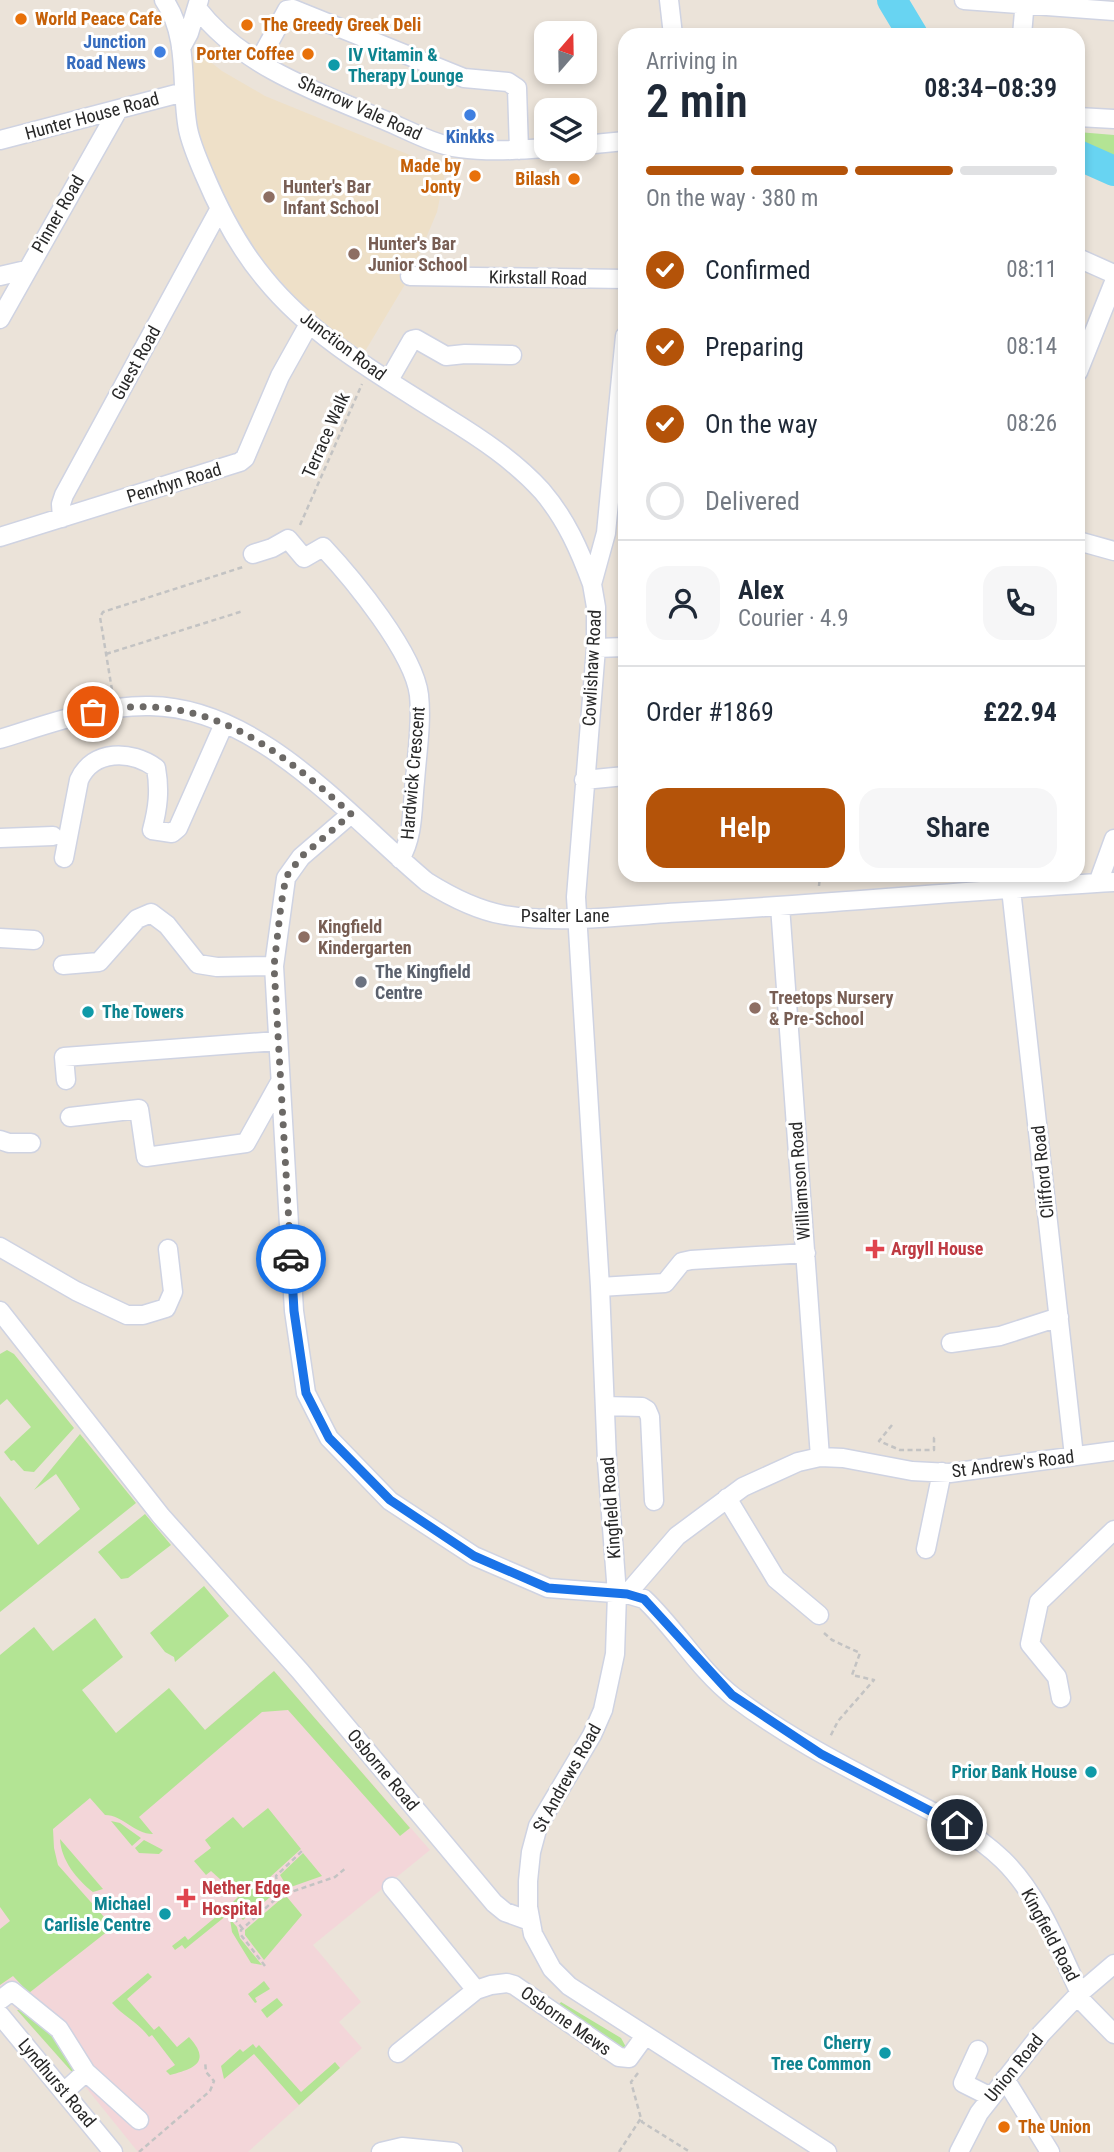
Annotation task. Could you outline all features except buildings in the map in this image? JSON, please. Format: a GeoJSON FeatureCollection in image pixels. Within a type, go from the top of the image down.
{"type":"FeatureCollection","features":[{"type":"Feature","properties":{"kind":"street","name":"Junction Road"},"geometry":{"type":"LineString","coordinates":[[164,0],[174,18],[181,48],[191,138],[219,210],[235,240],[266,281],[309,324],[369,368],[479,438],[520,469],[535,484],[577,542],[592,584]]}},
{"type":"Feature","properties":{"kind":"street"},"geometry":{"type":"LineString","coordinates":[[668,0],[672,28]]}},
{"type":"Feature","properties":{"kind":"street"},"geometry":{"type":"LineString","coordinates":[[964,0],[1114,11]]}},
{"type":"Feature","properties":{"kind":"street"},"geometry":{"type":"LineString","coordinates":[[1023,28],[1025,3]]}},
{"type":"Feature","properties":{"kind":"street","name":"Junction Road"},"geometry":{"type":"LineString","coordinates":[[181,48],[198,4]]}},
{"type":"Feature","properties":{"kind":"street","name":"Sharrow Vale Road"},"geometry":{"type":"LineString","coordinates":[[198,4],[216,29],[259,61],[312,90],[431,140],[458,148],[534,149]]}},
{"type":"Feature","properties":{"kind":"street"},"geometry":{"type":"LineString","coordinates":[[259,61],[280,20],[287,10],[293,9],[464,78],[508,82],[517,88],[519,150]]}},
{"type":"Feature","properties":{"kind":"street","name":"Hunter House Road"},"geometry":{"type":"LineString","coordinates":[[0,140],[184,92]]}},
{"type":"Feature","properties":{"kind":"street","name":"Pinner Road"},"geometry":{"type":"LineString","coordinates":[[0,320],[118,110]]}},
{"type":"Feature","properties":{"kind":"street"},"geometry":{"type":"LineString","coordinates":[[1085,117],[1114,119]]}},
{"type":"Feature","properties":{"kind":"street"},"geometry":{"type":"LineString","coordinates":[[597,144],[618,142]]}},
{"type":"Feature","properties":{"kind":"street","name":"Guest Road"},"geometry":{"type":"LineString","coordinates":[[62,518],[61,504],[64,495],[219,210]]}},
{"type":"Feature","properties":{"kind":"street"},"geometry":{"type":"LineString","coordinates":[[1085,261],[1114,274]]}},
{"type":"Feature","properties":{"kind":"street"},"geometry":{"type":"LineString","coordinates":[[0,276],[26,270]]}},
{"type":"Feature","properties":{"kind":"street","name":"Kirkstall Road"},"geometry":{"type":"LineString","coordinates":[[410,276],[618,279]]}},
{"type":"Feature","properties":{"kind":"street"},"geometry":{"type":"LineString","coordinates":[[1085,354],[1114,282]]}},
{"type":"Feature","properties":{"kind":"street","name":"Penrhyn Road"},"geometry":{"type":"LineString","coordinates":[[0,537],[240,462],[245,458],[280,376],[309,324]]}},
{"type":"Feature","properties":{"kind":"street"},"geometry":{"type":"LineString","coordinates":[[389,380],[412,340],[416,339],[446,356],[512,355]]}},
{"type":"Feature","properties":{"kind":"street","name":"Cowlishaw Road"},"geometry":{"type":"LineString","coordinates":[[576,918],[584,780],[596,648],[596,607],[592,584],[606,533],[618,409]]}},
{"type":"Feature","properties":{"kind":"street","name":"Hardwick Crescent"},"geometry":{"type":"LineString","coordinates":[[253,554],[288,539],[304,558],[323,547],[338,562],[400,646],[413,669],[419,695],[419,736],[410,843],[400,859]]}},
{"type":"Feature","properties":{"kind":"street"},"geometry":{"type":"LineString","coordinates":[[1085,543],[1114,551]]}},
{"type":"Feature","properties":{"kind":"street"},"geometry":{"type":"LineString","coordinates":[[596,648],[618,647]]}},
{"type":"Feature","properties":{"kind":"street","name":"Psalter Lane"},"geometry":{"type":"LineString","coordinates":[[0,739],[71,717],[115,708],[152,706],[188,711],[224,724],[262,743],[298,767],[400,859],[448,895],[483,910],[527,918],[576,918],[780,906],[1106,882]]}},
{"type":"Feature","properties":{"kind":"street"},"geometry":{"type":"LineString","coordinates":[[64,858],[79,780],[84,768],[108,755],[145,760],[156,768],[159,785],[158,808],[152,830],[172,833],[178,828],[224,724]]}},
{"type":"Feature","properties":{"kind":"street"},"geometry":{"type":"LineString","coordinates":[[584,780],[618,777]]}},
{"type":"Feature","properties":{"kind":"street"},"geometry":{"type":"LineString","coordinates":[[351,814],[301,857],[286,877],[274,966],[294,1311],[306,1393],[329,1438],[390,1500],[474,1556],[548,1588],[622,1594]]}},
{"type":"Feature","properties":{"kind":"street"},"geometry":{"type":"LineString","coordinates":[[0,838],[52,836]]}},
{"type":"Feature","properties":{"kind":"street"},"geometry":{"type":"LineString","coordinates":[[1106,882],[1114,839]]}},
{"type":"Feature","properties":{"kind":"street","name":"Clifford Road"},"geometry":{"type":"LineString","coordinates":[[1011,889],[1074,1456]]}},
{"type":"Feature","properties":{"kind":"street","name":"Williamson Road"},"geometry":{"type":"LineString","coordinates":[[780,906],[821,1457]]}},
{"type":"Feature","properties":{"kind":"street"},"geometry":{"type":"LineString","coordinates":[[63,965],[99,962],[137,919],[151,913],[167,925],[198,964],[217,967],[274,966]]}},
{"type":"Feature","properties":{"kind":"street","name":"Kingfield Road"},"geometry":{"type":"LineString","coordinates":[[576,918],[605,1406],[622,1594],[644,1599],[652,1606],[732,1695],[821,1754],[957,1825],[1004,1861],[1025,1887],[1043,1917],[1079,1995],[1114,2034]]}},
{"type":"Feature","properties":{"kind":"street"},"geometry":{"type":"LineString","coordinates":[[0,938],[34,940]]}},
{"type":"Feature","properties":{"kind":"street"},"geometry":{"type":"LineString","coordinates":[[66,1080],[64,1058],[277,1041]]}},
{"type":"Feature","properties":{"kind":"street"},"geometry":{"type":"LineString","coordinates":[[70,1116],[139,1108],[146,1157],[246,1143],[280,1082]]}},
{"type":"Feature","properties":{"kind":"street"},"geometry":{"type":"LineString","coordinates":[[0,1140],[9,1143],[31,1143]]}},
{"type":"Feature","properties":{"kind":"street"},"geometry":{"type":"LineString","coordinates":[[0,1247],[127,1315],[143,1315],[166,1308],[173,1292],[168,1249]]}},
{"type":"Feature","properties":{"kind":"street"},"geometry":{"type":"LineString","coordinates":[[600,1287],[665,1283],[682,1262],[691,1259],[806,1253]]}},
{"type":"Feature","properties":{"kind":"street","name":"Osborne Road"},"geometry":{"type":"LineString","coordinates":[[0,1311],[6,1330],[161,1516],[300,1671],[494,1903],[505,1913],[530,1921]]}},
{"type":"Feature","properties":{"kind":"street"},"geometry":{"type":"LineString","coordinates":[[951,1343],[1000,1336],[1059,1317]]}},
{"type":"Feature","properties":{"kind":"street"},"geometry":{"type":"LineString","coordinates":[[605,1406],[642,1407],[647,1410],[650,1417],[654,1501]]}},
{"type":"Feature","properties":{"kind":"street","name":"St Andrew's Road"},"geometry":{"type":"LineString","coordinates":[[622,1594],[677,1536],[727,1498],[779,1469],[821,1457],[843,1458],[912,1471],[942,1472],[1114,1451]]}},
{"type":"Feature","properties":{"kind":"street"},"geometry":{"type":"LineString","coordinates":[[926,1549],[942,1472]]}},
{"type":"Feature","properties":{"kind":"street"},"geometry":{"type":"LineString","coordinates":[[727,1498],[776,1579],[819,1615]]}},
{"type":"Feature","properties":{"kind":"street"},"geometry":{"type":"LineString","coordinates":[[1061,1698],[1057,1677],[1030,1644],[1040,1602],[1114,1530]]}},
{"type":"Feature","properties":{"kind":"street","name":"St Andrews Road"},"geometry":{"type":"LineString","coordinates":[[530,1921],[528,1881],[534,1837],[542,1816],[592,1735],[603,1710],[622,1594]]}},
{"type":"Feature","properties":{"kind":"street"},"geometry":{"type":"LineString","coordinates":[[392,1887],[476,1990],[398,2053]]}},
{"type":"Feature","properties":{"kind":"street"},"geometry":{"type":"LineString","coordinates":[[530,1921],[541,1951],[561,1979],[827,2152]]}},
{"type":"Feature","properties":{"kind":"street","name":"Union Road"},"geometry":{"type":"LineString","coordinates":[[960,2152],[979,2113],[1041,2034],[1079,1995],[1114,1965]]}},
{"type":"Feature","properties":{"kind":"street","name":"Osborne Mews"},"geometry":{"type":"LineString","coordinates":[[476,1990],[499,1984],[514,1985],[619,2057],[629,2058],[653,2041]]}},
{"type":"Feature","properties":{"kind":"street"},"geometry":{"type":"LineString","coordinates":[[0,2000],[12,1991],[59,2029],[86,2072],[139,2120]]}},
{"type":"Feature","properties":{"kind":"street","name":"Lyndhurst Road"},"geometry":{"type":"LineString","coordinates":[[0,2015],[113,2152]]}},
{"type":"Feature","properties":{"kind":"street"},"geometry":{"type":"LineString","coordinates":[[978,2050],[963,2083],[991,2097]]}},
{"type":"Feature","properties":{"kind":"street"},"geometry":{"type":"LineString","coordinates":[[64,2092],[86,2072]]}},
{"type":"Feature","properties":{"kind":"street"},"geometry":{"type":"LineString","coordinates":[[1005,2079],[1050,2152]]}},
{"type":"Feature","properties":{"kind":"street"},"geometry":{"type":"LineString","coordinates":[[381,2152],[402,2147],[453,2152]]}},
{"type":"Feature","properties":{"kind":"path","name":"Terrace Walk"},"geometry":{"type":"LineString","coordinates":[[306,511],[369,368]]}},
{"type":"Feature","properties":{"kind":"path"},"geometry":{"type":"LineString","coordinates":[[115,708],[100,617],[103,612],[249,565],[247,556],[253,554]]}},
{"type":"Feature","properties":{"kind":"path"},"geometry":{"type":"LineString","coordinates":[[106,654],[243,611]]}},
{"type":"Feature","properties":{"kind":"path"},"geometry":{"type":"LineString","coordinates":[[892,1424],[879,1441],[900,1450],[933,1450],[934,1438],[938,1438]]}},
{"type":"Feature","properties":{"kind":"path"},"geometry":{"type":"LineString","coordinates":[[819,1615],[817,1627],[832,1640],[860,1653],[852,1675],[874,1680],[838,1721],[821,1754]]}},
{"type":"Feature","properties":{"kind":"path"},"geometry":{"type":"LineString","coordinates":[[279,1896],[276,1876],[302,1851]]}},
{"type":"Feature","properties":{"kind":"path"},"geometry":{"type":"LineString","coordinates":[[265,1966],[241,1935],[243,1928],[279,1896],[335,1877],[348,1867]]}},
{"type":"Feature","properties":{"kind":"path"},"geometry":{"type":"LineString","coordinates":[[223,1905],[243,1928]]}},
{"type":"Feature","properties":{"kind":"path"},"geometry":{"type":"LineString","coordinates":[[653,2041],[631,2082],[642,2122],[690,2152]]}},
{"type":"Feature","properties":{"kind":"path"},"geometry":{"type":"LineString","coordinates":[[139,2152],[210,2091],[214,2081],[206,2072],[205,2061]]}},
{"type":"Feature","properties":{"kind":"path"},"geometry":{"type":"LineString","coordinates":[[619,2152],[641,2118]]}},
{"type":"Feature","properties":{"kind":"shaded area"},"geometry":{"type":"Polygon","coordinates":[[[203,56],[222,71],[265,96],[446,168],[437,212],[410,276],[361,358],[311,315],[236,231],[204,163],[188,91],[186,57],[203,56]]]}},
{"type":"Feature","properties":{"kind":"shaded area","name":"Nether Edge Hospital"},"geometry":{"type":"Polygon","coordinates":[[[274,1671],[430,1850],[313,1945],[361,2002],[339,2022],[362,2048],[248,2152],[138,2152],[88,2090],[0,1991],[0,1827],[83,1761],[118,1803],[274,1671]]]}},
{"type":"Feature","properties":{"kind":"green space"},"geometry":{"type":"Polygon","coordinates":[[[1085,133],[1114,135],[1114,166],[1085,152],[1085,133]]]}},
{"type":"Feature","properties":{"kind":"green space"},"geometry":{"type":"Polygon","coordinates":[[[7,1350],[14,1354],[74,1428],[34,1472],[24,1471],[4,1452],[31,1427],[7,1399],[0,1405],[0,1354],[7,1350]]]}},
{"type":"Feature","properties":{"kind":"green space"},"geometry":{"type":"Polygon","coordinates":[[[80,1434],[136,1503],[0,1612],[0,1496],[38,1545],[80,1509],[56,1474],[34,1490],[80,1434]]]}},
{"type":"Feature","properties":{"kind":"green space"},"geometry":{"type":"Polygon","coordinates":[[[145,1514],[171,1545],[128,1578],[121,1579],[98,1552],[145,1514]]]}},
{"type":"Feature","properties":{"kind":"green space"},"geometry":{"type":"Polygon","coordinates":[[[204,1586],[229,1616],[175,1662],[174,1657],[165,1652],[150,1633],[204,1586]]]}},
{"type":"Feature","properties":{"kind":"green space"},"geometry":{"type":"Polygon","coordinates":[[[95,1618],[123,1657],[82,1690],[116,1733],[169,1688],[205,1730],[274,1671],[410,1828],[400,1836],[288,1710],[262,1712],[139,1817],[153,1834],[105,1815],[90,1798],[53,1829],[58,1865],[113,1927],[29,1993],[13,1976],[0,1985],[0,1929],[10,1921],[0,1907],[0,1655],[34,1627],[53,1651],[95,1618]]]}},
{"type":"Feature","properties":{"kind":"green space"},"geometry":{"type":"Polygon","coordinates":[[[268,1808],[301,1849],[269,1878],[271,1887],[276,1892],[243,1920],[230,1905],[238,1897],[223,1878],[221,1880],[211,1871],[206,1875],[194,1861],[211,1848],[205,1840],[233,1817],[243,1828],[268,1808]]]}},
{"type":"Feature","properties":{"kind":"green space"},"geometry":{"type":"Polygon","coordinates":[[[111,1821],[120,1823],[141,1838],[132,1846],[111,1821]]]}},
{"type":"Feature","properties":{"kind":"green space"},"geometry":{"type":"Polygon","coordinates":[[[60,1839],[103,1889],[93,1892],[81,1882],[63,1854],[60,1839]]]}},
{"type":"Feature","properties":{"kind":"green space"},"geometry":{"type":"Polygon","coordinates":[[[144,1840],[163,1850],[159,1854],[139,1853],[135,1848],[144,1840]]]}},
{"type":"Feature","properties":{"kind":"green space"},"geometry":{"type":"Polygon","coordinates":[[[303,1853],[322,1876],[288,1888],[280,1875],[303,1853]]]}},
{"type":"Feature","properties":{"kind":"green space"},"geometry":{"type":"Polygon","coordinates":[[[287,1897],[302,1915],[264,1960],[245,1935],[245,1930],[281,1899],[287,1897]]]}},
{"type":"Feature","properties":{"kind":"green space"},"geometry":{"type":"Polygon","coordinates":[[[223,1911],[227,1915],[185,1949],[182,1945],[175,1950],[172,1946],[185,1936],[188,1940],[223,1911]]]}},
{"type":"Feature","properties":{"kind":"green space"},"geometry":{"type":"Polygon","coordinates":[[[230,1919],[237,1927],[240,1938],[262,1965],[251,1963],[232,1932],[230,1919]]]}},
{"type":"Feature","properties":{"kind":"green space"},"geometry":{"type":"Polygon","coordinates":[[[148,1973],[152,1977],[127,1999],[154,2030],[159,2026],[177,2047],[189,2037],[199,2053],[197,2063],[193,2067],[170,2075],[166,2071],[175,2065],[152,2035],[149,2037],[112,2003],[148,1973]]]}},
{"type":"Feature","properties":{"kind":"green space"},"geometry":{"type":"Polygon","coordinates":[[[264,1981],[270,1989],[255,1998],[255,2003],[248,1994],[264,1981]]]}},
{"type":"Feature","properties":{"kind":"green space"},"geometry":{"type":"Polygon","coordinates":[[[277,1998],[283,2005],[267,2018],[261,2010],[277,1998]]]}},
{"type":"Feature","properties":{"kind":"green space"},"geometry":{"type":"Polygon","coordinates":[[[561,2002],[621,2038],[626,2047],[618,2049],[557,2007],[561,2002]]]}},
{"type":"Feature","properties":{"kind":"green space"},"geometry":{"type":"Polygon","coordinates":[[[27,2009],[54,2035],[74,2067],[72,2072],[17,2010],[27,2009]]]}},
{"type":"Feature","properties":{"kind":"green space"},"geometry":{"type":"Polygon","coordinates":[[[253,2044],[256,2048],[259,2045],[301,2092],[335,2062],[340,2068],[299,2105],[254,2054],[224,2079],[221,2066],[240,2049],[243,2052],[253,2044]]]}},
{"type":"Feature","properties":{"kind":"waterway"},"geometry":{"type":"LineString","coordinates":[[892,0],[909,28]]}},
{"type":"Feature","properties":{"kind":"waterway"},"geometry":{"type":"LineString","coordinates":[[1085,158],[1114,171]]}},
{"type":"Feature","properties":{"kind":"way so far"},"geometry":{"type":"LineString","coordinates":[[93,712],[152,706],[188,711],[224,724],[262,743],[298,767],[351,814],[301,857],[286,877],[281,905],[274,966],[291,1259]]}},
{"type":"Feature","properties":{"kind":"place","name":"World Peace Cafe"},"geometry":{"type":"Point","coordinates":[21,19]}},
{"type":"Feature","properties":{"kind":"place","name":"The Greedy Greek Deli"},"geometry":{"type":"Point","coordinates":[247,25]}},
{"type":"Feature","properties":{"kind":"place","name":"Junction Road News"},"geometry":{"type":"Point","coordinates":[160,52]}},
{"type":"Feature","properties":{"kind":"place","name":"Porter Coffee"},"geometry":{"type":"Point","coordinates":[308,54]}},
{"type":"Feature","properties":{"kind":"place","name":"IV Vitamin & Therapy Lounge"},"geometry":{"type":"Point","coordinates":[334,65]}},
{"type":"Feature","properties":{"kind":"place","name":"Kinkks"},"geometry":{"type":"Point","coordinates":[470,115]}},
{"type":"Feature","properties":{"kind":"place","name":"Made by Jonty"},"geometry":{"type":"Point","coordinates":[475,176]}},
{"type":"Feature","properties":{"kind":"place","name":"Bilash"},"geometry":{"type":"Point","coordinates":[574,179]}},
{"type":"Feature","properties":{"kind":"place","name":"Hunter's Bar Infant School"},"geometry":{"type":"Point","coordinates":[269,197]}},
{"type":"Feature","properties":{"kind":"place","name":"Hunter's Bar Junior School"},"geometry":{"type":"Point","coordinates":[354,254]}},
{"type":"Feature","properties":{"kind":"place","name":"Kingfield Kindergarten"},"geometry":{"type":"Point","coordinates":[304,937]}},
{"type":"Feature","properties":{"kind":"place","name":"The Kingfield Centre"},"geometry":{"type":"Point","coordinates":[361,982]}},
{"type":"Feature","properties":{"kind":"place","name":"Treetops Nursery & Pre-School"},"geometry":{"type":"Point","coordinates":[755,1008]}},
{"type":"Feature","properties":{"kind":"place","name":"The Towers"},"geometry":{"type":"Point","coordinates":[88,1012]}},
{"type":"Feature","properties":{"kind":"place","name":"Argyll House"},"geometry":{"type":"Point","coordinates":[875,1249]}},
{"type":"Feature","properties":{"kind":"place","name":"Prior Bank House"},"geometry":{"type":"Point","coordinates":[1091,1772]}},
{"type":"Feature","properties":{"kind":"place","name":"Nether Edge Hospital"},"geometry":{"type":"Point","coordinates":[186,1898]}},
{"type":"Feature","properties":{"kind":"place","name":"Michael Carlisle Centre"},"geometry":{"type":"Point","coordinates":[165,1914]}},
{"type":"Feature","properties":{"kind":"place","name":"Cherry Tree Common"},"geometry":{"type":"Point","coordinates":[885,2053]}},
{"type":"Feature","properties":{"kind":"place","name":"The Union"},"geometry":{"type":"Point","coordinates":[1004,2127]}},
{"type":"Feature","properties":{"kind":"route"},"geometry":{"type":"LineString","coordinates":[[291,1259],[294,1311],[306,1393],[329,1438],[390,1500],[474,1556],[548,1588],[627,1594],[644,1599],[732,1695],[821,1754],[957,1825]]}}]}
